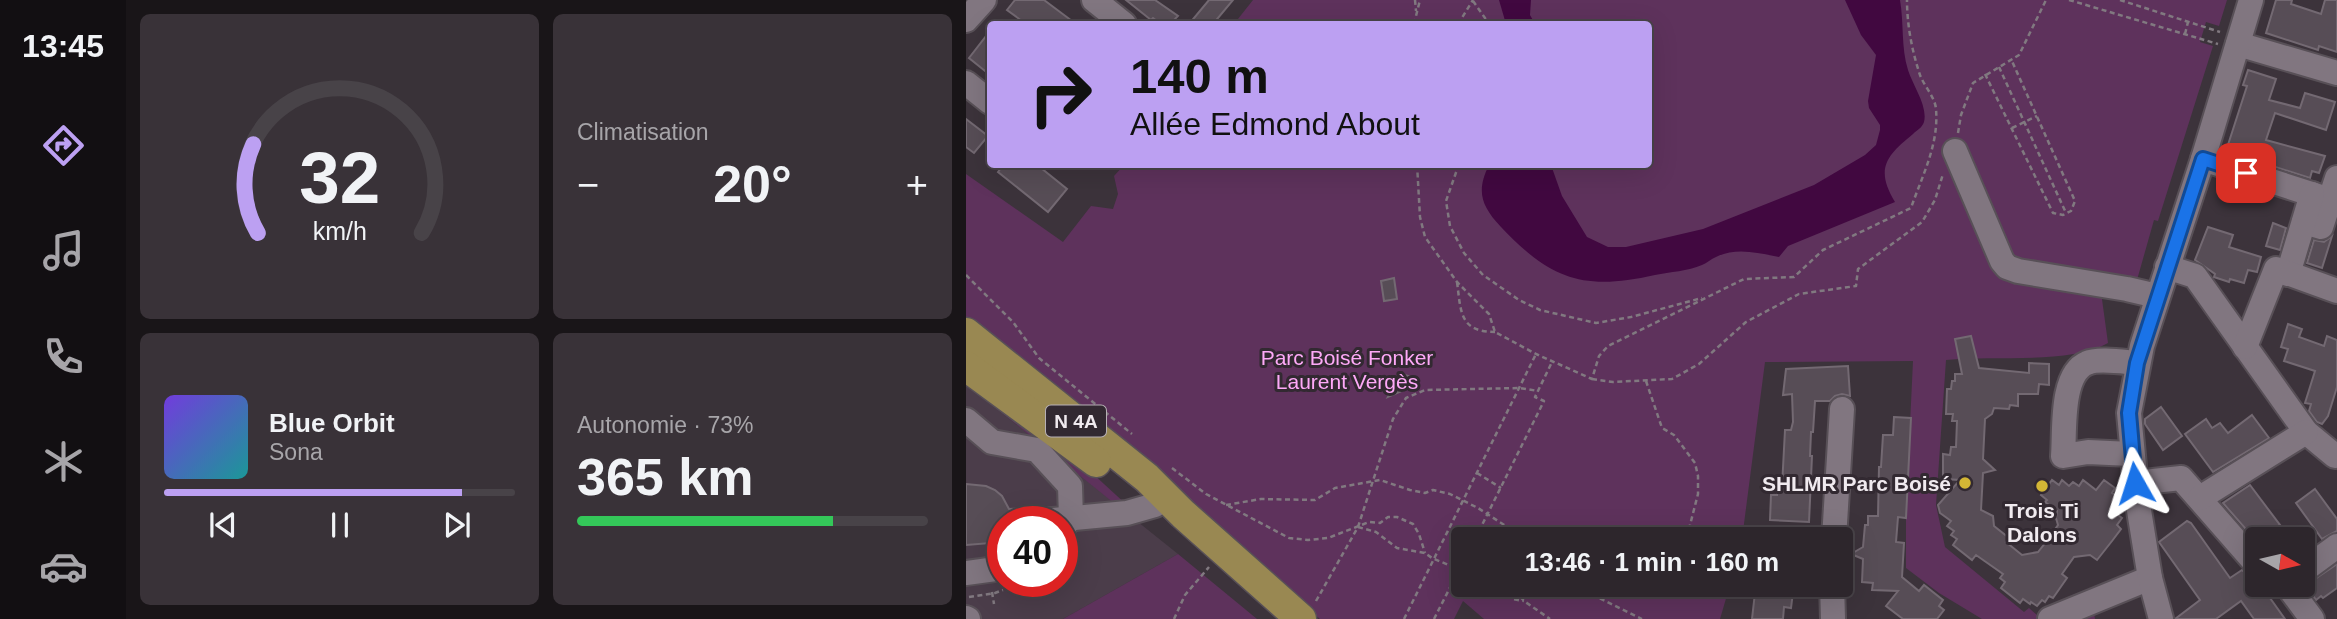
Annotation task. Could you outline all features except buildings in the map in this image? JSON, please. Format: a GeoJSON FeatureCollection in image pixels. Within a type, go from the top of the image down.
{"type":"FeatureCollection","features":[{"type":"Feature","properties":{"kind":"main road","name":"N 4A"},"geometry":{"type":"LineString","coordinates":[[966,333],[1147,478],[1169,509]]}},
{"type":"Feature","properties":{"kind":"main road","name":"N 4A"},"geometry":{"type":"LineString","coordinates":[[966,366],[1169,509],[1307,613]]}},
{"type":"Feature","properties":{"kind":"street"},"geometry":{"type":"LineString","coordinates":[[966,20],[984,0]]}},
{"type":"Feature","properties":{"kind":"street"},"geometry":{"type":"LineString","coordinates":[[2161,619],[2150,578],[2135,483],[2129,413],[2137,363],[2203,159],[2228,44],[2250,0]]}},
{"type":"Feature","properties":{"kind":"street"},"geometry":{"type":"LineString","coordinates":[[2228,44],[2337,73]]}},
{"type":"Feature","properties":{"kind":"street"},"geometry":{"type":"LineString","coordinates":[[966,83],[987,100]]}},
{"type":"Feature","properties":{"kind":"street"},"geometry":{"type":"LineString","coordinates":[[1955,152],[2007,267],[2157,296]]}},
{"type":"Feature","properties":{"kind":"street"},"geometry":{"type":"LineString","coordinates":[[2203,159],[2326,190],[2304,222],[2288,274]]}},
{"type":"Feature","properties":{"kind":"street"},"geometry":{"type":"LineString","coordinates":[[2167,267],[2195,276],[2306,432],[2336,455]]}},
{"type":"Feature","properties":{"kind":"street"},"geometry":{"type":"LineString","coordinates":[[2245,347],[2276,269],[2337,291]]}},
{"type":"Feature","properties":{"kind":"street"},"geometry":{"type":"LineString","coordinates":[[2131,454],[2088,452],[2063,456],[2065,419],[2068,384],[2084,363],[2137,363]]}},
{"type":"Feature","properties":{"kind":"street"},"geometry":{"type":"LineString","coordinates":[[1835,527],[1842,410]]}},
{"type":"Feature","properties":{"kind":"street"},"geometry":{"type":"LineString","coordinates":[[966,420],[992,442],[1037,450],[1070,486],[1068,506]]}},
{"type":"Feature","properties":{"kind":"street"},"geometry":{"type":"LineString","coordinates":[[2200,498],[2306,432]]}},
{"type":"Feature","properties":{"kind":"street"},"geometry":{"type":"LineString","coordinates":[[2135,483],[2179,477],[2245,551]]}},
{"type":"Feature","properties":{"kind":"street"},"geometry":{"type":"LineString","coordinates":[[1078,521],[1169,509]]}},
{"type":"Feature","properties":{"kind":"street"},"geometry":{"type":"LineString","coordinates":[[2315,562],[2337,546]]}},
{"type":"Feature","properties":{"kind":"street"},"geometry":{"type":"LineString","coordinates":[[966,573],[987,576]]}},
{"type":"Feature","properties":{"kind":"street"},"geometry":{"type":"LineString","coordinates":[[2050,619],[2150,578]]}},
{"type":"Feature","properties":{"kind":"street"},"geometry":{"type":"LineString","coordinates":[[1832,597],[1833,619]]}},
{"type":"Feature","properties":{"kind":"street"},"geometry":{"type":"LineString","coordinates":[[2285,597],[2296,619]]}},
{"type":"Feature","properties":{"kind":"street"},"geometry":{"type":"LineString","coordinates":[[2290,597],[2312,619]]}},
{"type":"Feature","properties":{"kind":"path"},"geometry":{"type":"LineString","coordinates":[[1415,0],[1415,21]]}},
{"type":"Feature","properties":{"kind":"path"},"geometry":{"type":"LineString","coordinates":[[1416,11],[1420,0]]}},
{"type":"Feature","properties":{"kind":"path"},"geometry":{"type":"LineString","coordinates":[[1592,379],[1599,356],[1608,346],[1744,279],[1794,276],[1823,250],[1910,208],[1925,174],[1933,146],[1936,107],[1921,76],[1912,42],[1907,0]]}},
{"type":"Feature","properties":{"kind":"path"},"geometry":{"type":"LineString","coordinates":[[1457,282],[1461,313],[1468,324],[1479,332],[1495,332],[1536,355],[1592,379],[1614,382],[1672,379],[1699,364],[1746,322],[1799,294],[1856,286],[1857,269],[1922,222],[1935,200],[1945,168],[1955,152],[1961,115],[1973,83],[2019,55],[2046,0]]}},
{"type":"Feature","properties":{"kind":"path"},"geometry":{"type":"LineString","coordinates":[[2069,0],[2228,44]]}},
{"type":"Feature","properties":{"kind":"path"},"geometry":{"type":"LineString","coordinates":[[2120,0],[2218,31],[2228,44]]}},
{"type":"Feature","properties":{"kind":"path"},"geometry":{"type":"LineString","coordinates":[[1460,21],[1473,1],[1486,21]]}},
{"type":"Feature","properties":{"kind":"path"},"geometry":{"type":"LineString","coordinates":[[2185,34],[2188,22]]}},
{"type":"Feature","properties":{"kind":"path"},"geometry":{"type":"LineString","coordinates":[[1985,74],[2053,213],[2071,211],[2075,201],[2011,60]]}},
{"type":"Feature","properties":{"kind":"path"},"geometry":{"type":"LineString","coordinates":[[1998,66],[2067,213]]}},
{"type":"Feature","properties":{"kind":"path"},"geometry":{"type":"LineString","coordinates":[[2012,128],[2037,116]]}},
{"type":"Feature","properties":{"kind":"path"},"geometry":{"type":"LineString","coordinates":[[1418,168],[1420,217],[1425,237],[1457,282],[1489,314],[1495,332]]}},
{"type":"Feature","properties":{"kind":"path"},"geometry":{"type":"LineString","coordinates":[[1458,168],[1446,201],[1450,226],[1464,253],[1483,275],[1519,300],[1540,310],[1596,323],[1709,297]]}},
{"type":"Feature","properties":{"kind":"path"},"geometry":{"type":"LineString","coordinates":[[966,275],[1013,322],[1039,358],[1131,434]]}},
{"type":"Feature","properties":{"kind":"path"},"geometry":{"type":"LineString","coordinates":[[1404,619],[1536,355]]}},
{"type":"Feature","properties":{"kind":"path"},"geometry":{"type":"LineString","coordinates":[[1481,527],[1544,401],[1535,397],[1552,362]]}},
{"type":"Feature","properties":{"kind":"path"},"geometry":{"type":"LineString","coordinates":[[1646,381],[1662,428],[1674,435],[1695,463],[1698,494],[1690,527]]}},
{"type":"Feature","properties":{"kind":"path"},"geometry":{"type":"LineString","coordinates":[[1307,613],[1358,527],[1393,419],[1406,398],[1425,390],[1520,388],[1538,391]]}},
{"type":"Feature","properties":{"kind":"path"},"geometry":{"type":"LineString","coordinates":[[1168,465],[1206,494],[1289,538],[1328,538],[1369,522],[1380,523],[1388,517],[1402,518],[1413,524],[1425,553]]}},
{"type":"Feature","properties":{"kind":"path"},"geometry":{"type":"LineString","coordinates":[[1477,473],[1501,488]]}},
{"type":"Feature","properties":{"kind":"path"},"geometry":{"type":"LineString","coordinates":[[1226,505],[1262,499],[1315,500],[1335,488],[1385,481],[1425,493],[1440,491],[1488,514],[1508,527]]}},
{"type":"Feature","properties":{"kind":"path"},"geometry":{"type":"LineString","coordinates":[[1358,527],[1376,532],[1397,548],[1425,553],[1451,566]]}},
{"type":"Feature","properties":{"kind":"path"},"geometry":{"type":"LineString","coordinates":[[1174,619],[1185,594],[1225,552]]}},
{"type":"Feature","properties":{"kind":"path"},"geometry":{"type":"LineString","coordinates":[[1434,619],[1451,588]]}},
{"type":"Feature","properties":{"kind":"path"},"geometry":{"type":"LineString","coordinates":[[966,597],[987,594]]}},
{"type":"Feature","properties":{"kind":"path"},"geometry":{"type":"LineString","coordinates":[[1510,597],[1524,601]]}},
{"type":"Feature","properties":{"kind":"path"},"geometry":{"type":"LineString","coordinates":[[1520,597],[1550,619]]}},
{"type":"Feature","properties":{"kind":"path"},"geometry":{"type":"LineString","coordinates":[[1597,597],[1642,619]]}},
{"type":"Feature","properties":{"kind":"shaded area"},"geometry":{"type":"Polygon","coordinates":[[[1499,0],[1531,0],[1530,15],[1533,21],[1505,21],[1499,0]]]}},
{"type":"Feature","properties":{"kind":"shaded area"},"geometry":{"type":"Polygon","coordinates":[[[1845,0],[1900,0],[1906,62],[1925,116],[1922,126],[1896,149],[1886,164],[1886,181],[1895,202],[1788,246],[1779,257],[1731,252],[1691,269],[1630,280],[1588,281],[1553,270],[1536,259],[1501,227],[1485,205],[1482,191],[1488,168],[1552,168],[1562,196],[1587,237],[1608,247],[1626,247],[1703,229],[1814,185],[1865,155],[1876,145],[1880,125],[1869,108],[1868,101],[1876,55],[1861,35],[1845,0]]]}},
{"type":"Feature","properties":{"kind":"shaded area"},"geometry":{"type":"Polygon","coordinates":[[[966,384],[1178,554],[1063,619],[966,619],[966,384]]]}},
{"type":"Feature","properties":{"kind":"green space","name":"Parc Boisé Fonker Laurent Vergès"},"geometry":{"type":"Polygon","coordinates":[[[1253,0],[2227,0],[2219,26],[2206,22],[2200,42],[2213,46],[2158,221],[2154,220],[2137,280],[2101,292],[2108,343],[2092,350],[2052,357],[1946,360],[1936,505],[1945,547],[2024,612],[2029,608],[2037,615],[2082,592],[2093,608],[2095,619],[1982,619],[1939,593],[1906,568],[1913,361],[1765,362],[1744,527],[1451,527],[1451,597],[1726,597],[1720,619],[1484,619],[1463,601],[1454,619],[1320,619],[966,321],[966,174],[1063,242],[1091,206],[1113,209],[1118,194],[1114,176],[1121,168],[1652,168],[1652,21],[1236,21],[1253,0]]]}},
{"type":"Feature","properties":{"kind":"green space"},"geometry":{"type":"Polygon","coordinates":[[[966,384],[1055,439],[1128,506],[1120,508],[966,384]]]}},
{"type":"Feature","properties":{"kind":"green space"},"geometry":{"type":"Polygon","coordinates":[[[1178,554],[1257,619],[1063,619],[1178,554]]]}},
{"type":"Feature","properties":{"kind":"place","name":"SHLMR Parc Boisé"},"geometry":{"type":"Point","coordinates":[1965,483]}},
{"type":"Feature","properties":{"kind":"place","name":"Trois Ti Dalons"},"geometry":{"type":"Point","coordinates":[2042,486]}},
{"type":"Feature","properties":{"kind":"route"},"geometry":{"type":"LineString","coordinates":[[2135,483],[2129,413],[2137,363],[2203,159],[2246,173]]}}]}
